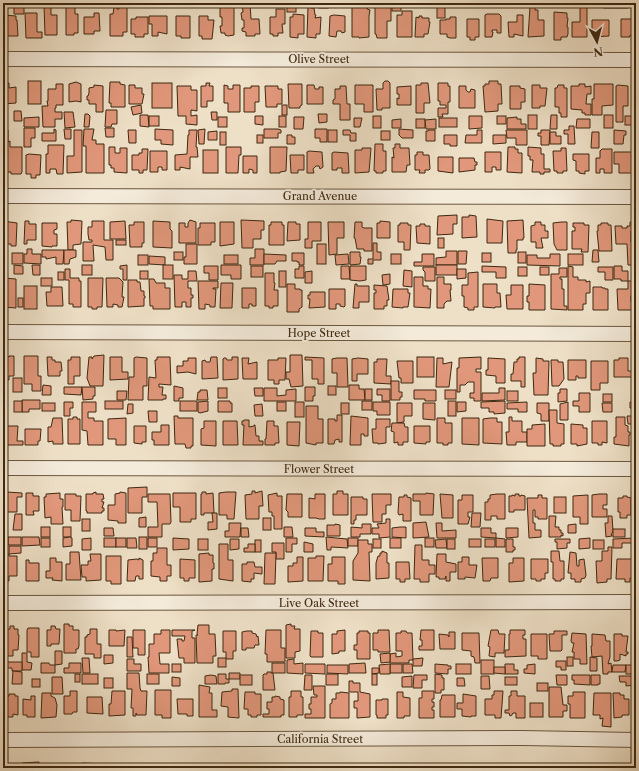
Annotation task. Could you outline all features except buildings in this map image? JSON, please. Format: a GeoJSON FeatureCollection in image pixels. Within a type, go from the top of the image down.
{"type":"FeatureCollection","features":[{"type":"Feature","properties":{"kind":"street","name":"Olive Street"},"geometry":{"type":"LineString","coordinates":[[3,59],[636,60]]}},
{"type":"Feature","properties":{"kind":"street","name":"Grand Avenue"},"geometry":{"type":"LineString","coordinates":[[3,196],[636,197]]}},
{"type":"Feature","properties":{"kind":"street","name":"Hope Street"},"geometry":{"type":"LineString","coordinates":[[3,332],[636,334]]}},
{"type":"Feature","properties":{"kind":"street","name":"Flower Street"},"geometry":{"type":"LineString","coordinates":[[3,468],[636,469]]}},
{"type":"Feature","properties":{"kind":"street","name":"Live Oak Street"},"geometry":{"type":"LineString","coordinates":[[3,603],[636,602]]}},
{"type":"Feature","properties":{"kind":"street","name":"California Street"},"geometry":{"type":"LineString","coordinates":[[3,740],[522,738],[636,740]]}}]}
